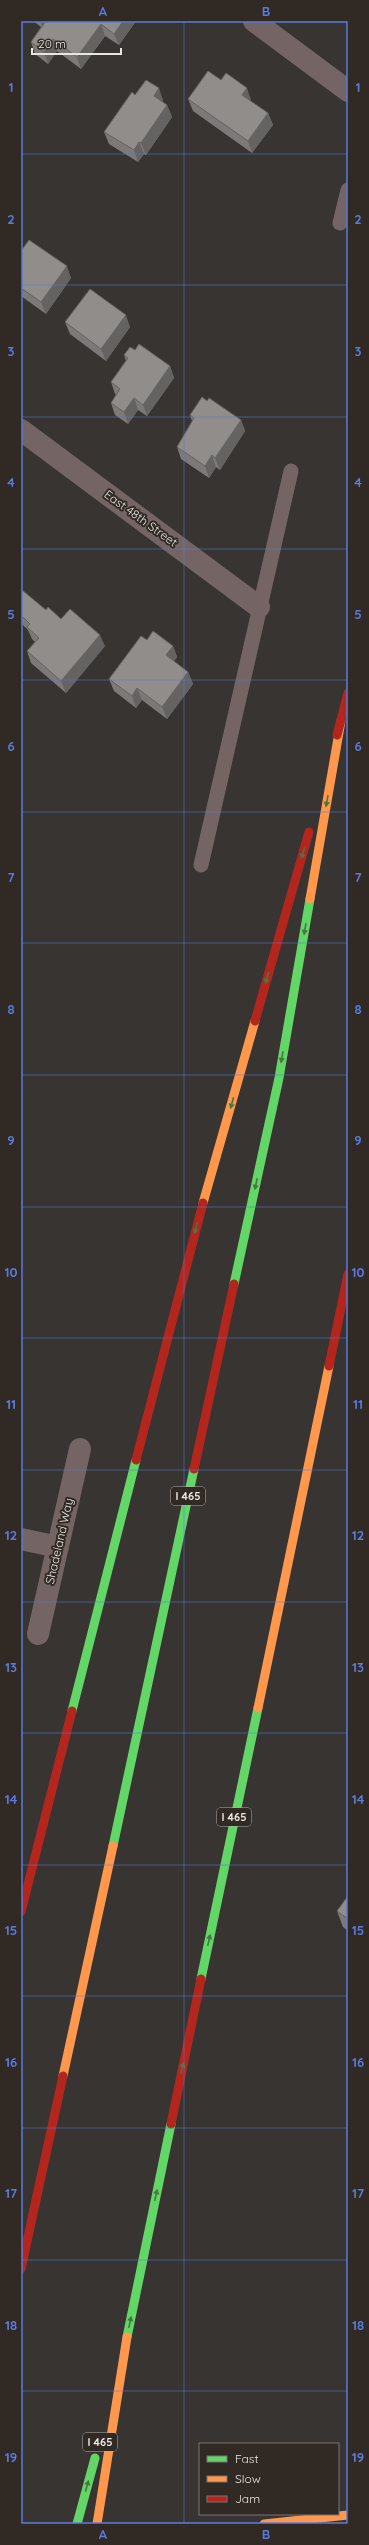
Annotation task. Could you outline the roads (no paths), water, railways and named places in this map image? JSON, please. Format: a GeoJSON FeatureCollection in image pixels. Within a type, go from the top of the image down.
{"type":"FeatureCollection","features":[{"type":"Feature","properties":{"kind":"highway","name":"I 465"},"geometry":{"type":"LineString","coordinates":[[21,2269],[279,1078],[341,721],[348,693]]}},
{"type":"Feature","properties":{"kind":"highway"},"geometry":{"type":"LineString","coordinates":[[21,1912],[195,1230],[341,721]]}},
{"type":"Feature","properties":{"kind":"highway","name":"I 465"},"geometry":{"type":"LineString","coordinates":[[77,2524],[122,2361],[348,1274]]}},
{"type":"Feature","properties":{"kind":"highway"},"geometry":{"type":"LineString","coordinates":[[97,2524],[122,2361]]}},
{"type":"Feature","properties":{"kind":"highway"},"geometry":{"type":"LineString","coordinates":[[264,2524],[348,2515]]}},
{"type":"Feature","properties":{"kind":"street"},"geometry":{"type":"LineString","coordinates":[[254,21],[348,91]]}},
{"type":"Feature","properties":{"kind":"street","name":"East 48th Street"},"geometry":{"type":"LineString","coordinates":[[21,430],[259,607]]}},
{"type":"Feature","properties":{"kind":"street","name":"Shadeland Way"},"geometry":{"type":"LineString","coordinates":[[38,1634],[80,1449]]}},
{"type":"Feature","properties":{"kind":"street"},"geometry":{"type":"LineString","coordinates":[[21,1539],[58,1548]]}},
{"type":"Feature","properties":{"kind":"lane"},"geometry":{"type":"LineString","coordinates":[[340,223],[348,190]]}},
{"type":"Feature","properties":{"kind":"lane"},"geometry":{"type":"LineString","coordinates":[[201,866],[291,471]]}}]}
